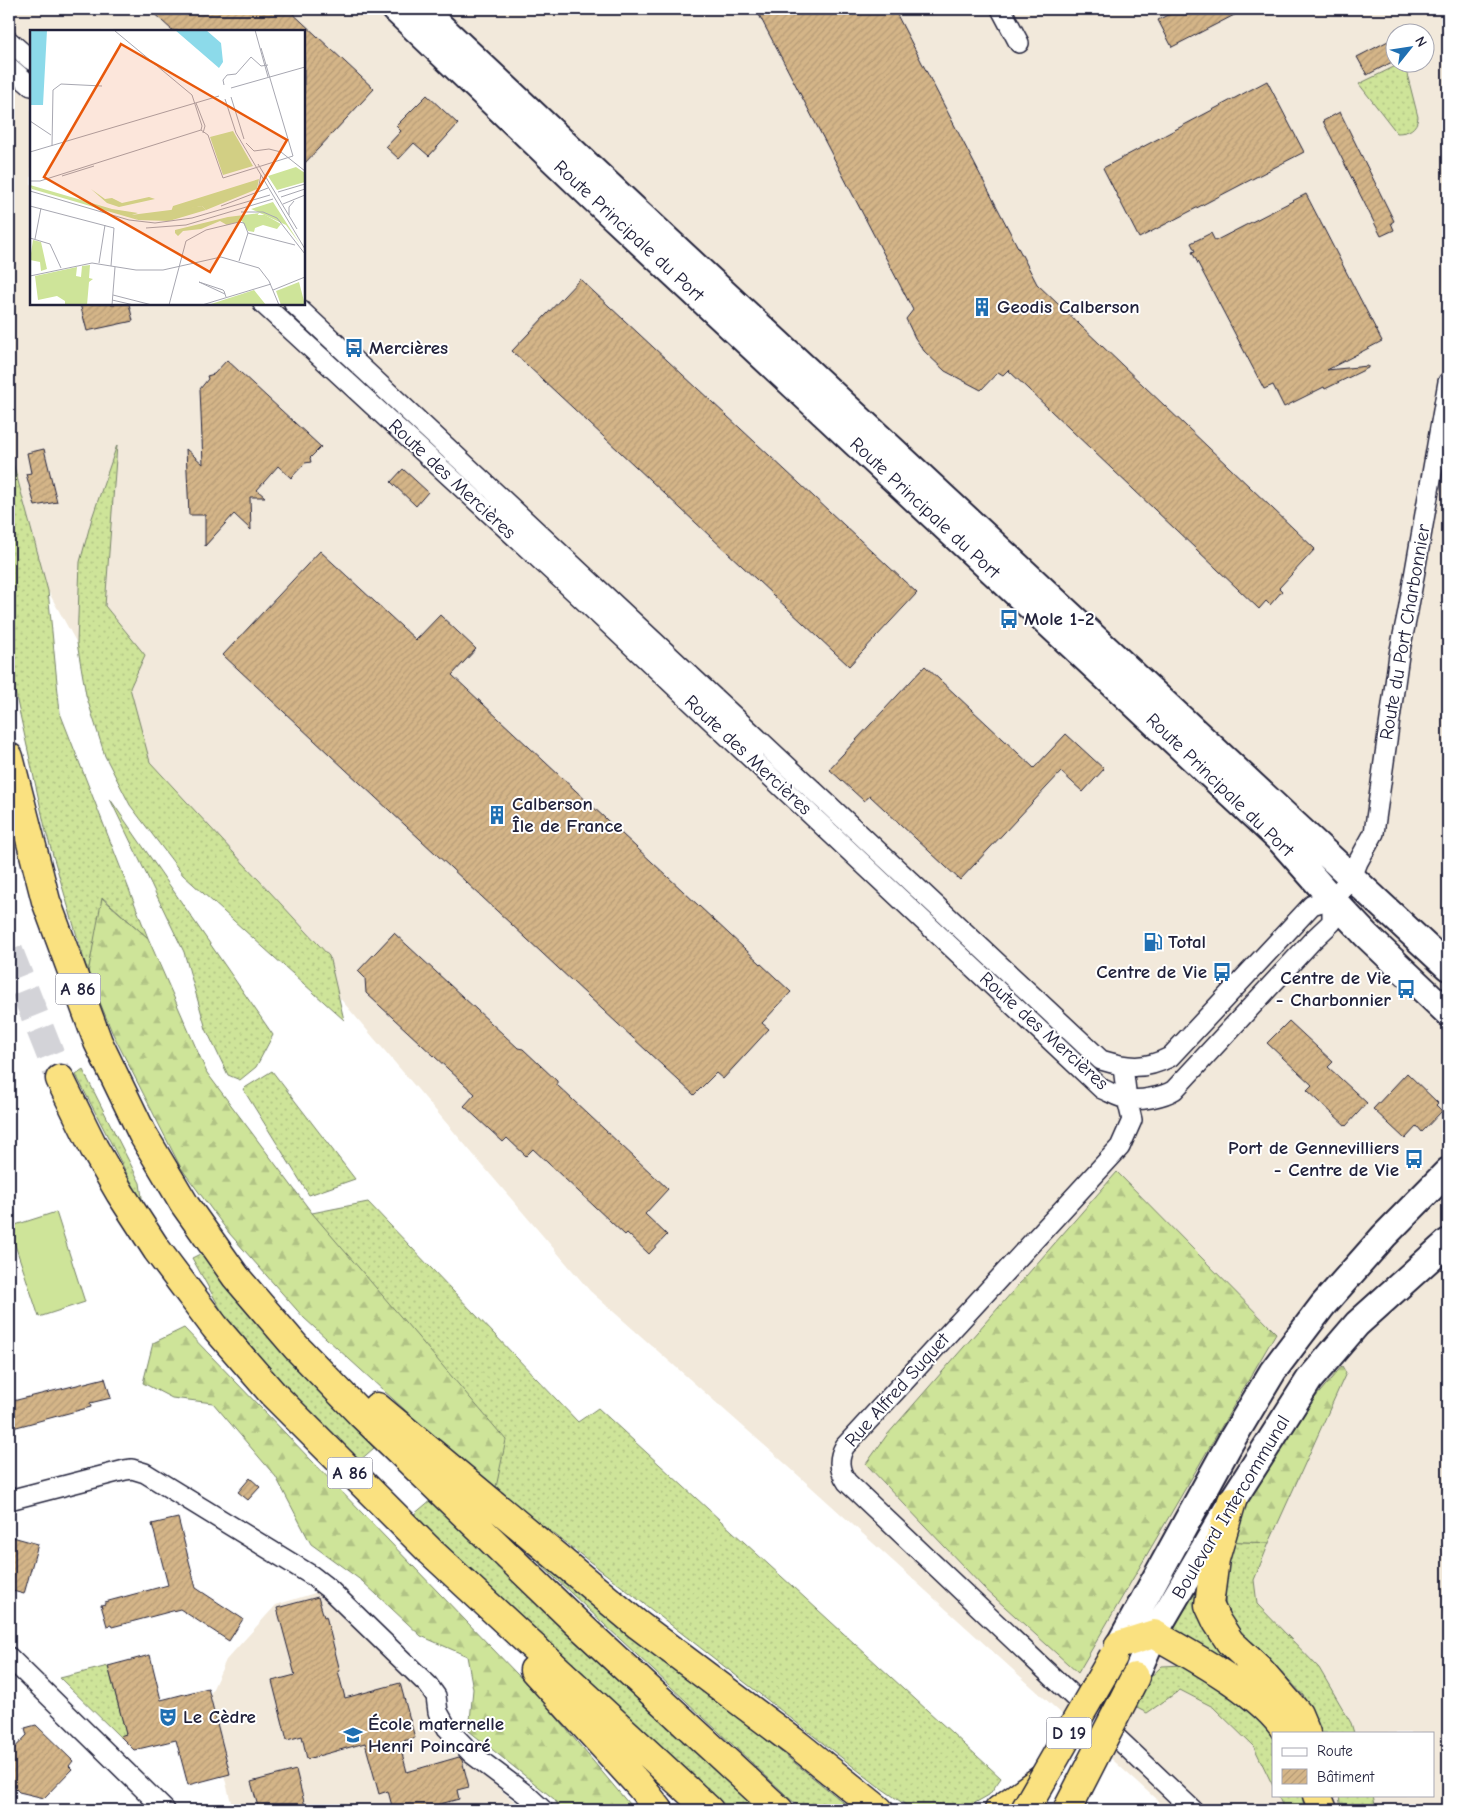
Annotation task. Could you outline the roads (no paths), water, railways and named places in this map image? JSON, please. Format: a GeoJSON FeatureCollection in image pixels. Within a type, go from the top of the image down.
{"type":"FeatureCollection","features":[{"type":"Feature","properties":{"kind":"main road","name":"Route Principale du Port"},"geometry":{"type":"LineString","coordinates":[[395,9],[593,198],[1281,841],[1366,935],[1448,1013]]}},
{"type":"Feature","properties":{"kind":"main road","name":"Route Principale du Port"},"geometry":{"type":"LineString","coordinates":[[422,9],[1448,967]]}},
{"type":"Feature","properties":{"kind":"main road","name":"A 86"},"geometry":{"type":"LineString","coordinates":[[9,757],[46,901],[98,1042],[142,1133],[185,1205],[236,1277],[296,1347],[360,1414],[562,1608],[779,1810]]}},
{"type":"Feature","properties":{"kind":"main road","name":"A 86"},"geometry":{"type":"LineString","coordinates":[[60,1079],[94,1148],[120,1193],[157,1250],[215,1327],[273,1394],[431,1552],[709,1810]]}},
{"type":"Feature","properties":{"kind":"main road","name":"Boulevard Intercommunal"},"geometry":{"type":"LineString","coordinates":[[1009,1809],[1043,1778],[1116,1651],[1226,1450],[1273,1371],[1323,1305],[1384,1236],[1448,1172]]}},
{"type":"Feature","properties":{"kind":"main road","name":"Boulevard Intercommunal"},"geometry":{"type":"LineString","coordinates":[[1067,1810],[1135,1677],[1154,1634],[1232,1501],[1309,1380],[1356,1324],[1448,1242]]}},
{"type":"Feature","properties":{"kind":"main road"},"geometry":{"type":"LineString","coordinates":[[296,1347],[328,1364],[368,1400],[637,1624],[798,1745],[879,1810]]}},
{"type":"Feature","properties":{"kind":"main road"},"geometry":{"type":"LineString","coordinates":[[1232,1501],[1215,1559],[1209,1605],[1230,1642],[1258,1668],[1298,1714],[1306,1732]]}},
{"type":"Feature","properties":{"kind":"main road"},"geometry":{"type":"LineString","coordinates":[[508,1623],[518,1653],[640,1786],[659,1810]]}},
{"type":"Feature","properties":{"kind":"main road"},"geometry":{"type":"LineString","coordinates":[[1116,1651],[1154,1634],[1243,1688],[1281,1722],[1286,1732]]}},
{"type":"Feature","properties":{"kind":"main road"},"geometry":{"type":"LineString","coordinates":[[1317,1796],[1324,1810]]}},
{"type":"Feature","properties":{"kind":"main road"},"geometry":{"type":"LineString","coordinates":[[1322,1796],[1324,1810]]}},
{"type":"Feature","properties":{"kind":"street"},"geometry":{"type":"LineString","coordinates":[[1001,9],[1019,43]]}},
{"type":"Feature","properties":{"kind":"street"},"geometry":{"type":"LineString","coordinates":[[9,40],[30,59]]}},
{"type":"Feature","properties":{"kind":"street"},"geometry":{"type":"LineString","coordinates":[[9,67],[30,85]]}},
{"type":"Feature","properties":{"kind":"street","name":"Route des Mercières"},"geometry":{"type":"LineString","coordinates":[[264,305],[586,602],[1102,1089],[1127,1100],[1166,1095],[1183,1082],[1314,938],[1332,922],[1332,899],[1312,905],[1170,1057],[1143,1067],[1123,1067],[1101,1060],[295,305]]}},
{"type":"Feature","properties":{"kind":"street","name":"Route du Port Charbonnier"},"geometry":{"type":"LineString","coordinates":[[1352,877],[1374,833],[1399,655],[1448,382]]}},
{"type":"Feature","properties":{"kind":"street"},"geometry":{"type":"LineString","coordinates":[[1332,899],[1352,877]]}},
{"type":"Feature","properties":{"kind":"street","name":"Rue Alfred Suquet"},"geometry":{"type":"LineString","coordinates":[[1123,1067],[1127,1100],[1132,1120],[1120,1147],[845,1446],[840,1454],[839,1464],[841,1474],[854,1488],[1193,1810]]}},
{"type":"Feature","properties":{"kind":"street"},"geometry":{"type":"LineString","coordinates":[[9,1500],[125,1470],[140,1471],[311,1575],[329,1589],[428,1685],[436,1696],[438,1712],[448,1728],[472,1754],[544,1810]]}},
{"type":"Feature","properties":{"kind":"street"},"geometry":{"type":"LineString","coordinates":[[9,1657],[165,1810]]}},
{"type":"Feature","properties":{"kind":"tunnel"},"geometry":{"type":"LineString","coordinates":[[9,951],[60,1079]]}},
{"type":"Feature","properties":{"kind":"place","name":"Geodis Calberson"},"geometry":{"type":"Point","coordinates":[982,307]}},
{"type":"Feature","properties":{"kind":"place","name":"Mercières"},"geometry":{"type":"Point","coordinates":[354,348]}},
{"type":"Feature","properties":{"kind":"place","name":"Mole 1-2"},"geometry":{"type":"Point","coordinates":[1009,619]}},
{"type":"Feature","properties":{"kind":"place","name":"Calberson Île de France"},"geometry":{"type":"Point","coordinates":[497,815]}},
{"type":"Feature","properties":{"kind":"place","name":"Total"},"geometry":{"type":"Point","coordinates":[1153,942]}},
{"type":"Feature","properties":{"kind":"place","name":"Centre de Vie"},"geometry":{"type":"Point","coordinates":[1222,972]}},
{"type":"Feature","properties":{"kind":"place","name":"Centre de Vie - Charbonnier"},"geometry":{"type":"Point","coordinates":[1406,989]}},
{"type":"Feature","properties":{"kind":"place","name":"Port de Gennevilliers - Centre de Vie"},"geometry":{"type":"Point","coordinates":[1414,1159]}},
{"type":"Feature","properties":{"kind":"place","name":"Le Cèdre"},"geometry":{"type":"Point","coordinates":[168,1717]}},
{"type":"Feature","properties":{"kind":"place","name":"École maternelle Henri Poincaré"},"geometry":{"type":"Point","coordinates":[353,1735]}}]}
